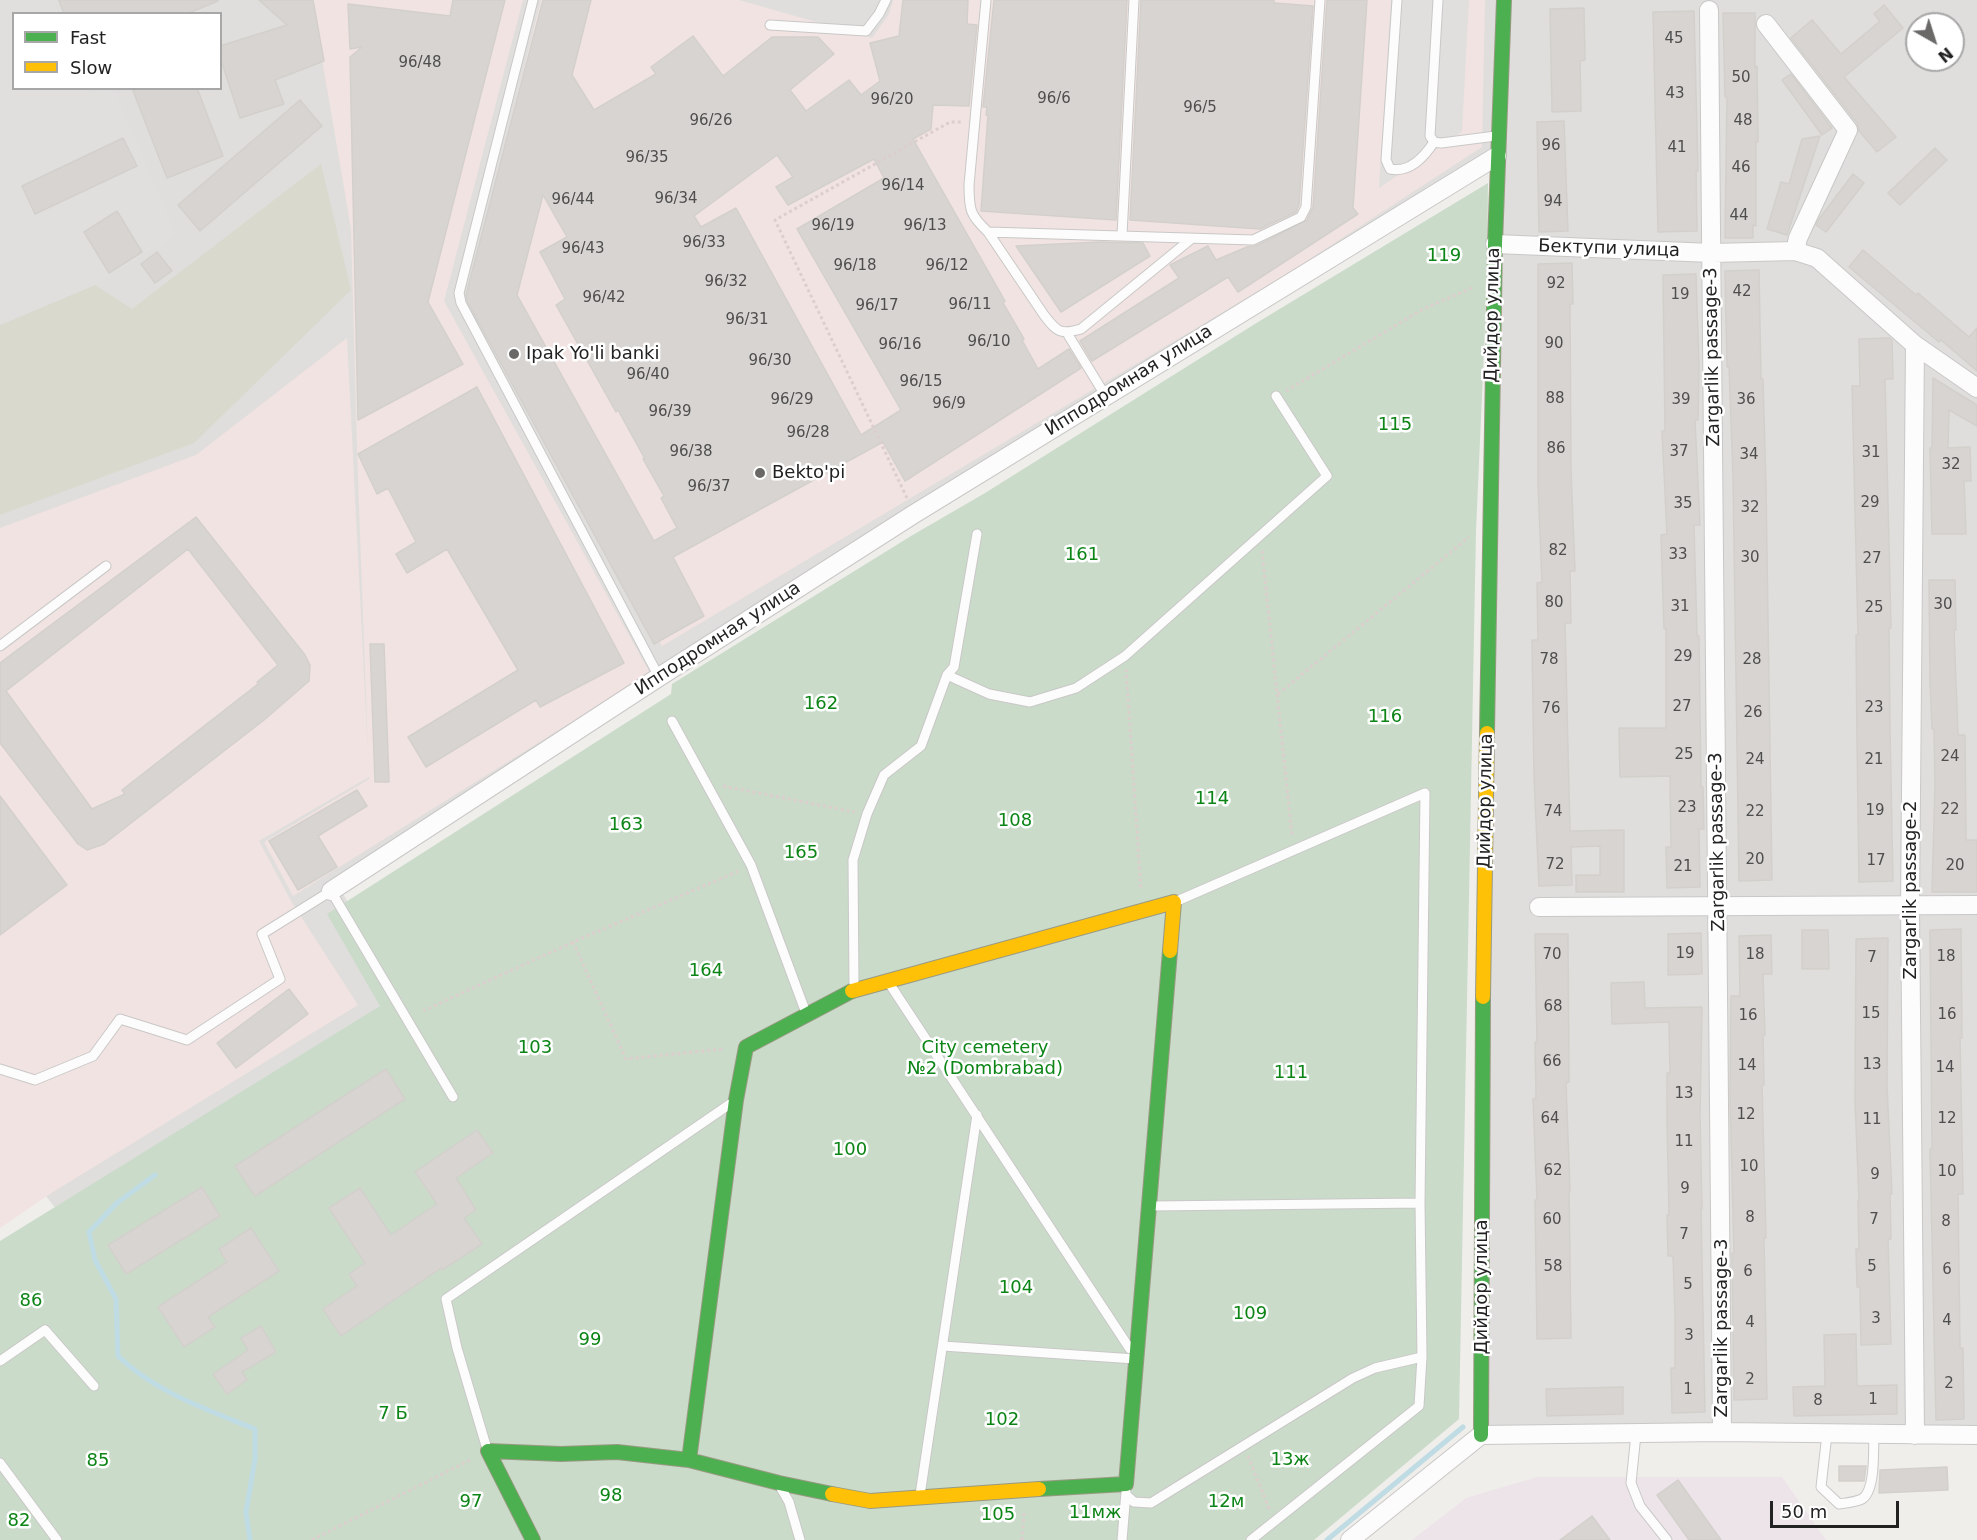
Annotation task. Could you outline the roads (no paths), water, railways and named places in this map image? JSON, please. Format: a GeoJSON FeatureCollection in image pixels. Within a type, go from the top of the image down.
{"type":"FeatureCollection","features":[{"type":"Feature","properties":{"kind":"street","name":"Дийдор улица"},"geometry":{"type":"LineString","coordinates":[[1481,1435],[1484,907],[1495,244],[1504,0]]}},
{"type":"Feature","properties":{"kind":"street","name":"Zargarlik passage-3"},"geometry":{"type":"LineString","coordinates":[[1709,10],[1722,1432]]}},
{"type":"Feature","properties":{"kind":"street"},"geometry":{"type":"LineString","coordinates":[[1766,24],[1848,130],[1798,238],[1795,251]]}},
{"type":"Feature","properties":{"kind":"street","name":"Ипподромная улица"},"geometry":{"type":"LineString","coordinates":[[331,891],[914,513],[1497,156]]}},
{"type":"Feature","properties":{"kind":"street","name":"Бектупи улица"},"geometry":{"type":"LineString","coordinates":[[1495,244],[1712,252],[1795,251],[1817,258],[1915,345],[1977,388]]}},
{"type":"Feature","properties":{"kind":"street","name":"Zargarlik passage-2"},"geometry":{"type":"LineString","coordinates":[[1915,345],[1910,907],[1915,1434]]}},
{"type":"Feature","properties":{"kind":"street"},"geometry":{"type":"LineString","coordinates":[[533,1540],[488,1451],[561,1454],[617,1452],[689,1460],[779,1483],[870,1501],[1025,1489],[1126,1489],[1174,902],[854,990],[746,1047],[736,1100],[689,1460]]}},
{"type":"Feature","properties":{"kind":"street"},"geometry":{"type":"LineString","coordinates":[[1539,907],[1977,905]]}},
{"type":"Feature","properties":{"kind":"street"},"geometry":{"type":"LineString","coordinates":[[1350,1540],[1481,1435],[1722,1432],[1977,1435]]}},
{"type":"Feature","properties":{"kind":"lane"},"geometry":{"type":"LineString","coordinates":[[533,0],[459,292],[461,303],[659,677]]}},
{"type":"Feature","properties":{"kind":"lane"},"geometry":{"type":"LineString","coordinates":[[770,25],[866,31],[886,0]]}},
{"type":"Feature","properties":{"kind":"lane"},"geometry":{"type":"LineString","coordinates":[[986,0],[969,185],[969,209],[988,232],[1053,327],[1067,333],[1106,395]]}},
{"type":"Feature","properties":{"kind":"lane"},"geometry":{"type":"LineString","coordinates":[[1122,235],[1134,0]]}},
{"type":"Feature","properties":{"kind":"lane"},"geometry":{"type":"LineString","coordinates":[[988,232],[1253,240],[1301,217],[1306,207],[1320,0]]}},
{"type":"Feature","properties":{"kind":"lane"},"geometry":{"type":"LineString","coordinates":[[1397,0],[1386,160],[1390,169],[1396,170],[1418,162],[1426,155],[1434,142]]}},
{"type":"Feature","properties":{"kind":"lane"},"geometry":{"type":"LineString","coordinates":[[1434,142],[1430,136],[1438,0]]}},
{"type":"Feature","properties":{"kind":"lane"},"geometry":{"type":"LineString","coordinates":[[1434,142],[1498,136]]}},
{"type":"Feature","properties":{"kind":"lane"},"geometry":{"type":"LineString","coordinates":[[1067,333],[1081,329],[1191,239]]}},
{"type":"Feature","properties":{"kind":"lane"},"geometry":{"type":"LineString","coordinates":[[947,675],[988,694],[1030,702],[1076,688],[1125,656],[1327,476],[1276,396]]}},
{"type":"Feature","properties":{"kind":"lane"},"geometry":{"type":"LineString","coordinates":[[854,990],[853,860],[867,814],[884,775],[921,746],[947,675],[954,667],[978,534]]}},
{"type":"Feature","properties":{"kind":"lane"},"geometry":{"type":"LineString","coordinates":[[0,646],[106,566]]}},
{"type":"Feature","properties":{"kind":"lane"},"geometry":{"type":"LineString","coordinates":[[672,721],[751,865],[807,1016]]}},
{"type":"Feature","properties":{"kind":"lane"},"geometry":{"type":"LineString","coordinates":[[1174,902],[1425,793],[1420,1203],[1422,1357],[1419,1406],[1251,1540]]}},
{"type":"Feature","properties":{"kind":"lane"},"geometry":{"type":"LineString","coordinates":[[331,891],[453,1097]]}},
{"type":"Feature","properties":{"kind":"lane","name":"Ипподромная улица"},"geometry":{"type":"LineString","coordinates":[[0,1069],[35,1080],[93,1056],[120,1019],[187,1040],[280,979],[262,934],[331,891]]}},
{"type":"Feature","properties":{"kind":"lane"},"geometry":{"type":"LineString","coordinates":[[887,981],[1137,1359]]}},
{"type":"Feature","properties":{"kind":"lane"},"geometry":{"type":"LineString","coordinates":[[488,1451],[456,1348],[446,1299],[736,1100]]}},
{"type":"Feature","properties":{"kind":"lane"},"geometry":{"type":"LineString","coordinates":[[920,1496],[977,1115]]}},
{"type":"Feature","properties":{"kind":"lane"},"geometry":{"type":"LineString","coordinates":[[1150,1206],[1420,1203]]}},
{"type":"Feature","properties":{"kind":"lane"},"geometry":{"type":"LineString","coordinates":[[0,1361],[45,1330],[94,1386]]}},
{"type":"Feature","properties":{"kind":"lane"},"geometry":{"type":"LineString","coordinates":[[943,1346],[1137,1359]]}},
{"type":"Feature","properties":{"kind":"lane"},"geometry":{"type":"LineString","coordinates":[[1126,1489],[1134,1502],[1151,1503],[1353,1378],[1375,1368],[1422,1357]]}},
{"type":"Feature","properties":{"kind":"lane"},"geometry":{"type":"LineString","coordinates":[[1636,1434],[1631,1483],[1640,1506],[1667,1540]]}},
{"type":"Feature","properties":{"kind":"lane"},"geometry":{"type":"LineString","coordinates":[[1827,1434],[1821,1487],[1839,1504],[1862,1499],[1872,1485],[1874,1434]]}},
{"type":"Feature","properties":{"kind":"lane"},"geometry":{"type":"LineString","coordinates":[[0,1463],[57,1540]]}},
{"type":"Feature","properties":{"kind":"lane"},"geometry":{"type":"LineString","coordinates":[[779,1483],[789,1502],[800,1540]]}},
{"type":"Feature","properties":{"kind":"lane"},"geometry":{"type":"LineString","coordinates":[[1122,1540],[1126,1489]]}},
{"type":"Feature","properties":{"kind":"waterway"},"geometry":{"type":"LineString","coordinates":[[155,1175],[117,1203],[89,1232],[95,1260],[116,1299],[118,1356],[148,1380],[165,1390],[255,1429],[255,1459],[246,1512],[250,1540]]}},
{"type":"Feature","properties":{"kind":"waterway"},"geometry":{"type":"LineString","coordinates":[[1327,1540],[1463,1427]]}},
{"type":"Feature","properties":{"kind":"place","name":"Ipak Yo'li banki"},"geometry":{"type":"Point","coordinates":[514,354]}},
{"type":"Feature","properties":{"kind":"place","name":"Bekto'pi"},"geometry":{"type":"Point","coordinates":[760,473]}},
{"type":"Feature","properties":{"kind":"park label","name":"119"},"geometry":{"type":"Point","coordinates":[1444,256]}},
{"type":"Feature","properties":{"kind":"park label","name":"115"},"geometry":{"type":"Point","coordinates":[1395,425]}},
{"type":"Feature","properties":{"kind":"park label","name":"161"},"geometry":{"type":"Point","coordinates":[1082,555]}},
{"type":"Feature","properties":{"kind":"park label","name":"162"},"geometry":{"type":"Point","coordinates":[821,704]}},
{"type":"Feature","properties":{"kind":"park label","name":"116"},"geometry":{"type":"Point","coordinates":[1385,717]}},
{"type":"Feature","properties":{"kind":"park label","name":"114"},"geometry":{"type":"Point","coordinates":[1212,799]}},
{"type":"Feature","properties":{"kind":"park label","name":"108"},"geometry":{"type":"Point","coordinates":[1015,821]}},
{"type":"Feature","properties":{"kind":"park label","name":"163"},"geometry":{"type":"Point","coordinates":[626,825]}},
{"type":"Feature","properties":{"kind":"park label","name":"165"},"geometry":{"type":"Point","coordinates":[801,853]}},
{"type":"Feature","properties":{"kind":"park label","name":"164"},"geometry":{"type":"Point","coordinates":[706,971]}},
{"type":"Feature","properties":{"kind":"park label","name":"103"},"geometry":{"type":"Point","coordinates":[535,1048]}},
{"type":"Feature","properties":{"kind":"park label","name":"City cemetery №2 (Dombrabad)"},"geometry":{"type":"Point","coordinates":[985,1058]}},
{"type":"Feature","properties":{"kind":"park label","name":"111"},"geometry":{"type":"Point","coordinates":[1291,1073]}},
{"type":"Feature","properties":{"kind":"park label","name":"100"},"geometry":{"type":"Point","coordinates":[850,1150]}},
{"type":"Feature","properties":{"kind":"park label","name":"104"},"geometry":{"type":"Point","coordinates":[1016,1288]}},
{"type":"Feature","properties":{"kind":"park label","name":"86"},"geometry":{"type":"Point","coordinates":[31,1301]}},
{"type":"Feature","properties":{"kind":"park label","name":"109"},"geometry":{"type":"Point","coordinates":[1250,1314]}},
{"type":"Feature","properties":{"kind":"park label","name":"99"},"geometry":{"type":"Point","coordinates":[590,1340]}},
{"type":"Feature","properties":{"kind":"park label","name":"7 Б"},"geometry":{"type":"Point","coordinates":[393,1414]}},
{"type":"Feature","properties":{"kind":"park label","name":"102"},"geometry":{"type":"Point","coordinates":[1002,1420]}},
{"type":"Feature","properties":{"kind":"park label","name":"13ж"},"geometry":{"type":"Point","coordinates":[1290,1460]}},
{"type":"Feature","properties":{"kind":"park label","name":"85"},"geometry":{"type":"Point","coordinates":[98,1461]}},
{"type":"Feature","properties":{"kind":"park label","name":"98"},"geometry":{"type":"Point","coordinates":[611,1496]}},
{"type":"Feature","properties":{"kind":"park label","name":"97"},"geometry":{"type":"Point","coordinates":[471,1502]}},
{"type":"Feature","properties":{"kind":"park label","name":"12м"},"geometry":{"type":"Point","coordinates":[1226,1502]}},
{"type":"Feature","properties":{"kind":"park label","name":"11мж"},"geometry":{"type":"Point","coordinates":[1095,1513]}},
{"type":"Feature","properties":{"kind":"park label","name":"105"},"geometry":{"type":"Point","coordinates":[998,1515]}},
{"type":"Feature","properties":{"kind":"park label","name":"82"},"geometry":{"type":"Point","coordinates":[19,1521]}}]}
